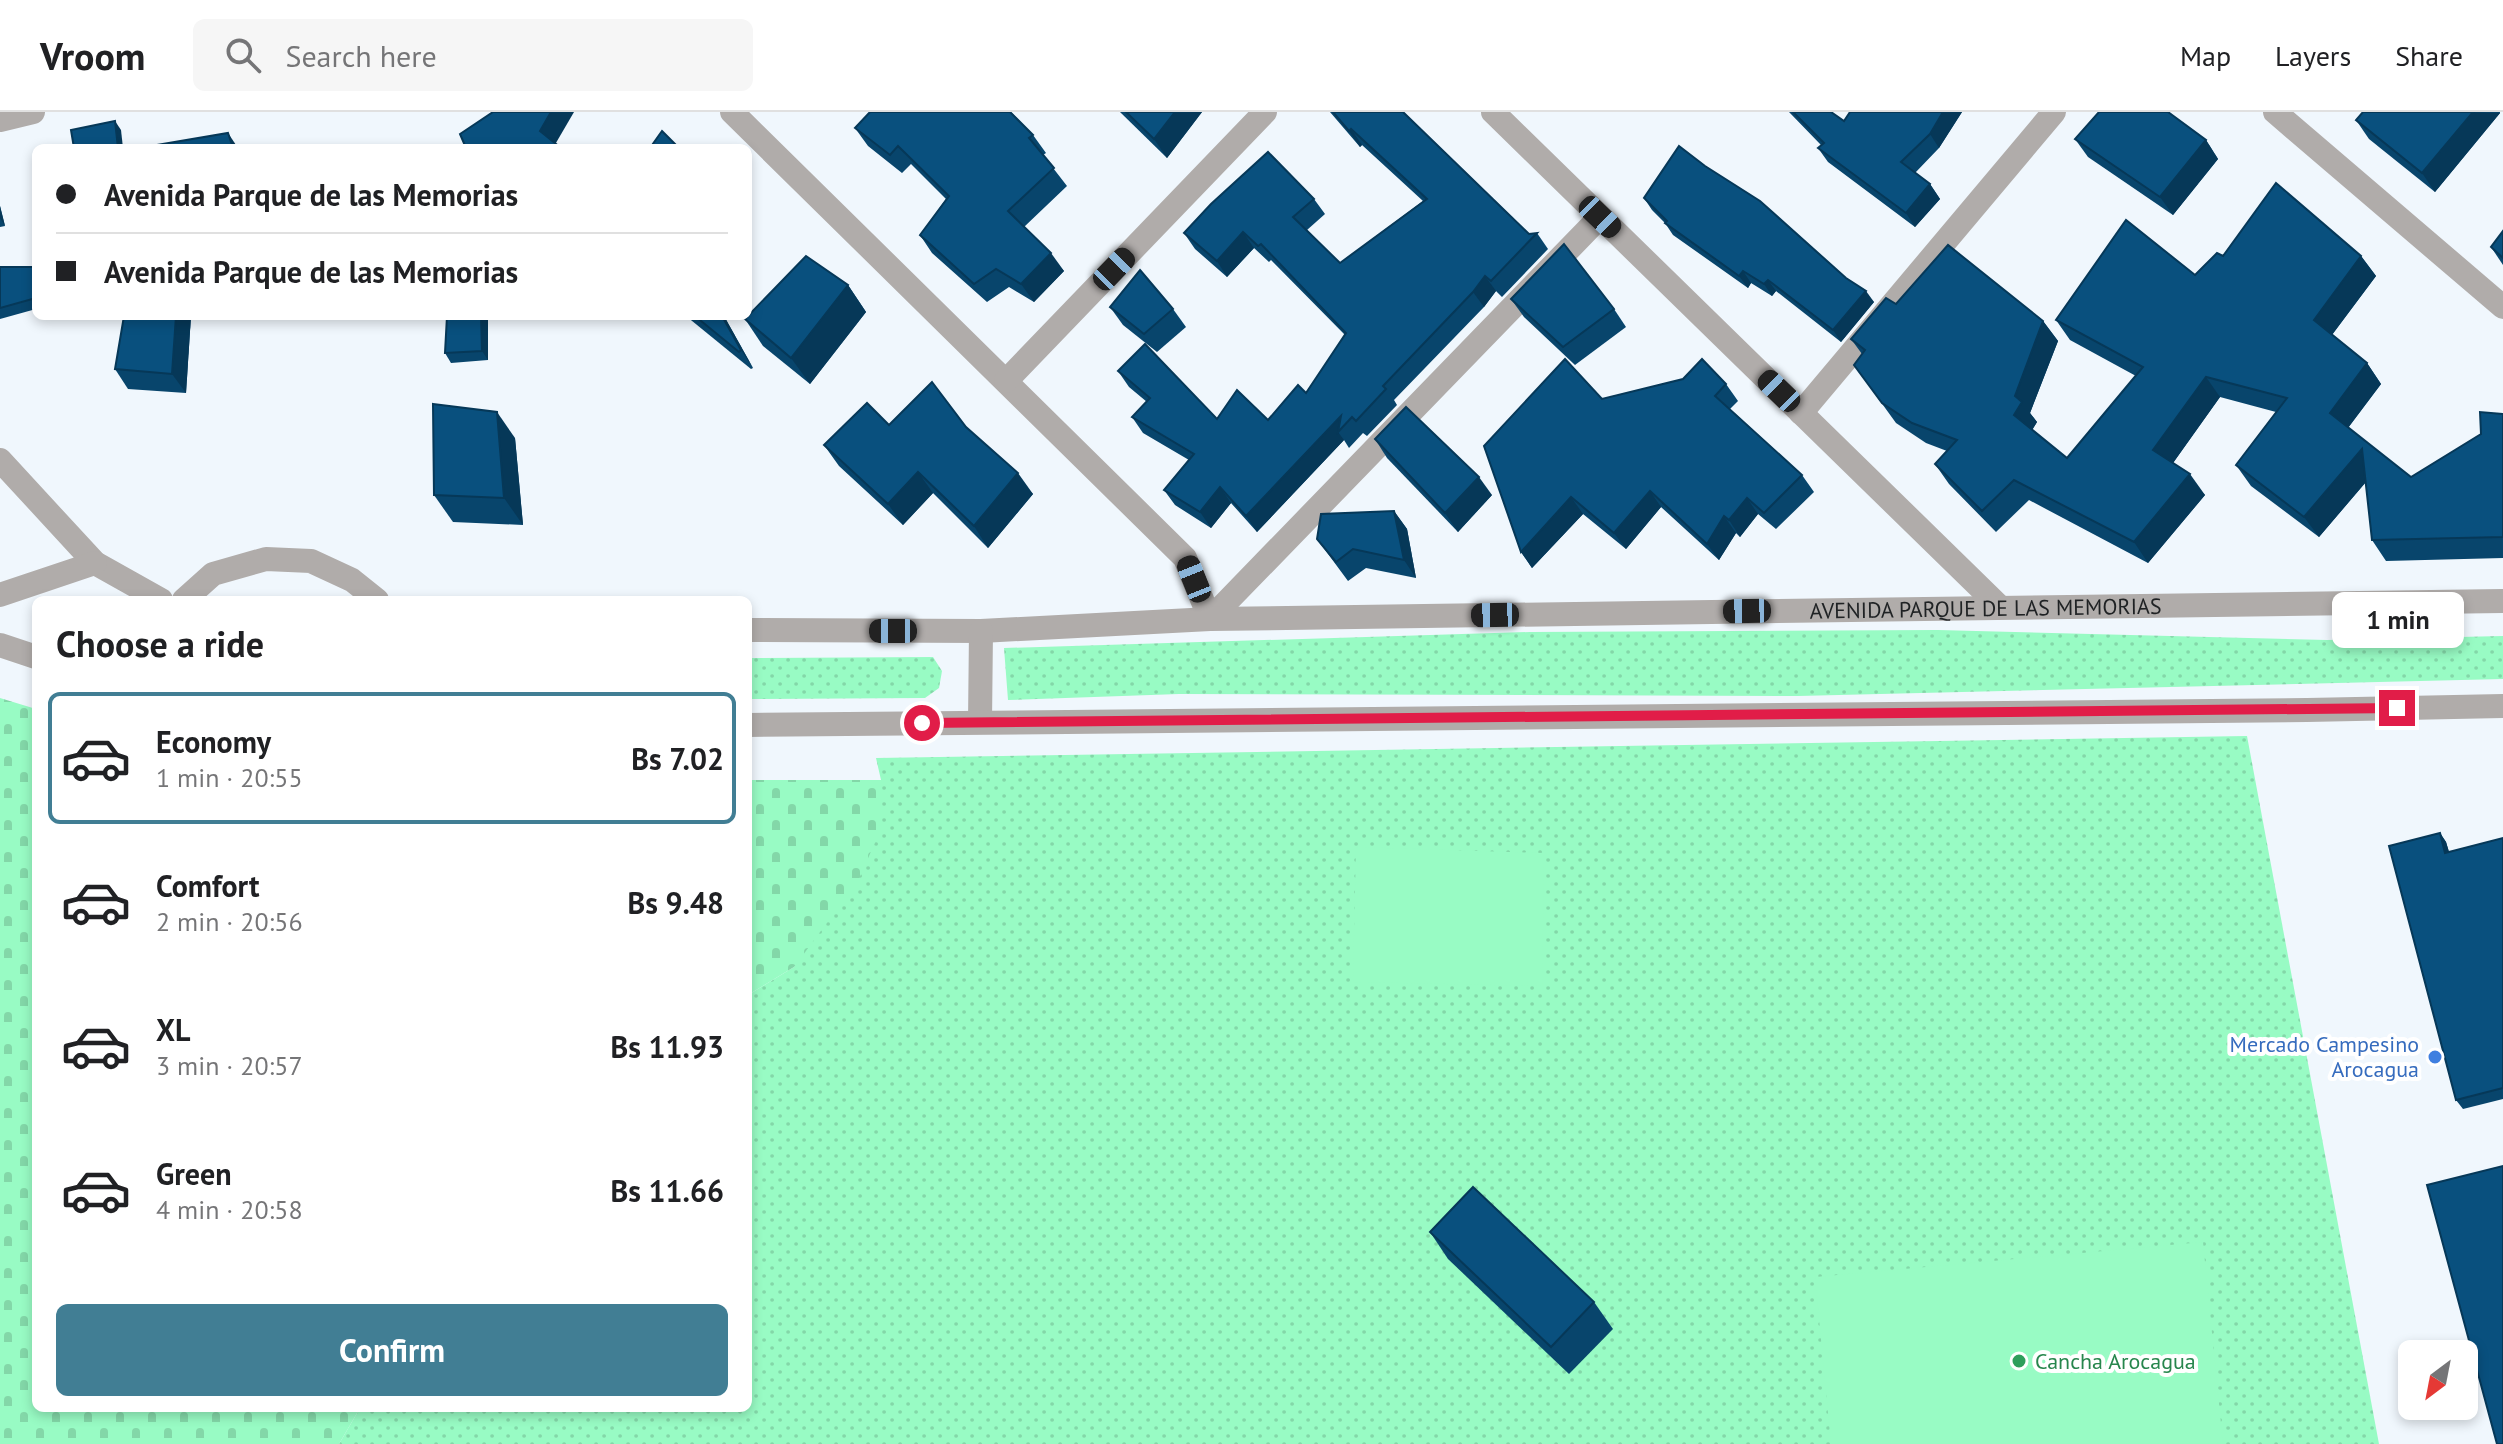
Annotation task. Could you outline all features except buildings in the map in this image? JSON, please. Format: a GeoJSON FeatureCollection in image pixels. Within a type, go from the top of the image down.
{"type":"FeatureCollection","features":[{"type":"Feature","properties":{"kind":"street"},"geometry":{"type":"LineString","coordinates":[[0,120],[33,112]]}},
{"type":"Feature","properties":{"kind":"street"},"geometry":{"type":"LineString","coordinates":[[732,112],[1185,558],[1210,619],[1600,217]]}},
{"type":"Feature","properties":{"kind":"street"},"geometry":{"type":"LineString","coordinates":[[1006,381],[1265,112]]}},
{"type":"Feature","properties":{"kind":"street"},"geometry":{"type":"LineString","coordinates":[[1493,112],[2000,607]]}},
{"type":"Feature","properties":{"kind":"street"},"geometry":{"type":"LineString","coordinates":[[1801,413],[2054,112]]}},
{"type":"Feature","properties":{"kind":"street"},"geometry":{"type":"LineString","coordinates":[[2275,112],[2503,307]]}},
{"type":"Feature","properties":{"kind":"street"},"geometry":{"type":"LineString","coordinates":[[0,460],[95,563],[154,596]]}},
{"type":"Feature","properties":{"kind":"street"},"geometry":{"type":"LineString","coordinates":[[188,596],[213,574],[266,559],[311,561],[352,580],[372,596]]}},
{"type":"Feature","properties":{"kind":"street"},"geometry":{"type":"LineString","coordinates":[[0,595],[95,563]]}},
{"type":"Feature","properties":{"kind":"street","name":"AVENIDA PARQUE DE LAS MEMORIAS"},"geometry":{"type":"LineString","coordinates":[[752,630],[981,631],[1210,619],[2503,601]]}},
{"type":"Feature","properties":{"kind":"street"},"geometry":{"type":"LineString","coordinates":[[980,722],[981,631]]}},
{"type":"Feature","properties":{"kind":"street"},"geometry":{"type":"LineString","coordinates":[[0,645],[32,656]]}},
{"type":"Feature","properties":{"kind":"street"},"geometry":{"type":"LineString","coordinates":[[752,725],[2503,706]]}},
{"type":"Feature","properties":{"kind":"green space"},"geometry":{"type":"Polygon","coordinates":[[[1938,630],[2327,640],[2503,636],[2503,679],[1798,696],[1179,694],[1008,700],[1004,648],[1530,632],[1938,630]]]}},
{"type":"Feature","properties":{"kind":"green space"},"geometry":{"type":"Polygon","coordinates":[[[933,657],[942,671],[939,688],[925,698],[752,699],[752,658],[933,657]]]}},
{"type":"Feature","properties":{"kind":"green space"},"geometry":{"type":"Polygon","coordinates":[[[0,698],[32,708],[32,1412],[358,1412],[339,1444],[0,1444],[0,698]]]}},
{"type":"Feature","properties":{"kind":"green space"},"geometry":{"type":"Polygon","coordinates":[[[2247,736],[2379,1444],[339,1444],[358,1412],[752,1412],[752,993],[794,967],[881,780],[876,758],[2247,736]]]}},
{"type":"Feature","properties":{"kind":"green space"},"geometry":{"type":"Polygon","coordinates":[[[752,780],[881,780],[880,831],[858,881],[794,967],[752,993],[752,780]]]}},
{"type":"Feature","properties":{"kind":"green space"},"geometry":{"type":"Polygon","coordinates":[[[1356,847],[1544,853],[1542,986],[1353,982],[1356,847]]]}},
{"type":"Feature","properties":{"kind":"green space","name":"Cancha Arocagua"},"geometry":{"type":"Polygon","coordinates":[[[2203,1242],[2223,1444],[1831,1444],[1815,1277],[2203,1242]]]}},
{"type":"Feature","properties":{"kind":"place","name":"Mercado Campesino Arocagua"},"geometry":{"type":"Point","coordinates":[2435,1057]}},
{"type":"Feature","properties":{"kind":"place","name":"Cancha Arocagua"},"geometry":{"type":"Point","coordinates":[2019,1361]}},
{"type":"Feature","properties":{"kind":"route"},"geometry":{"type":"LineString","coordinates":[[922,723],[2397,708]]}}]}
